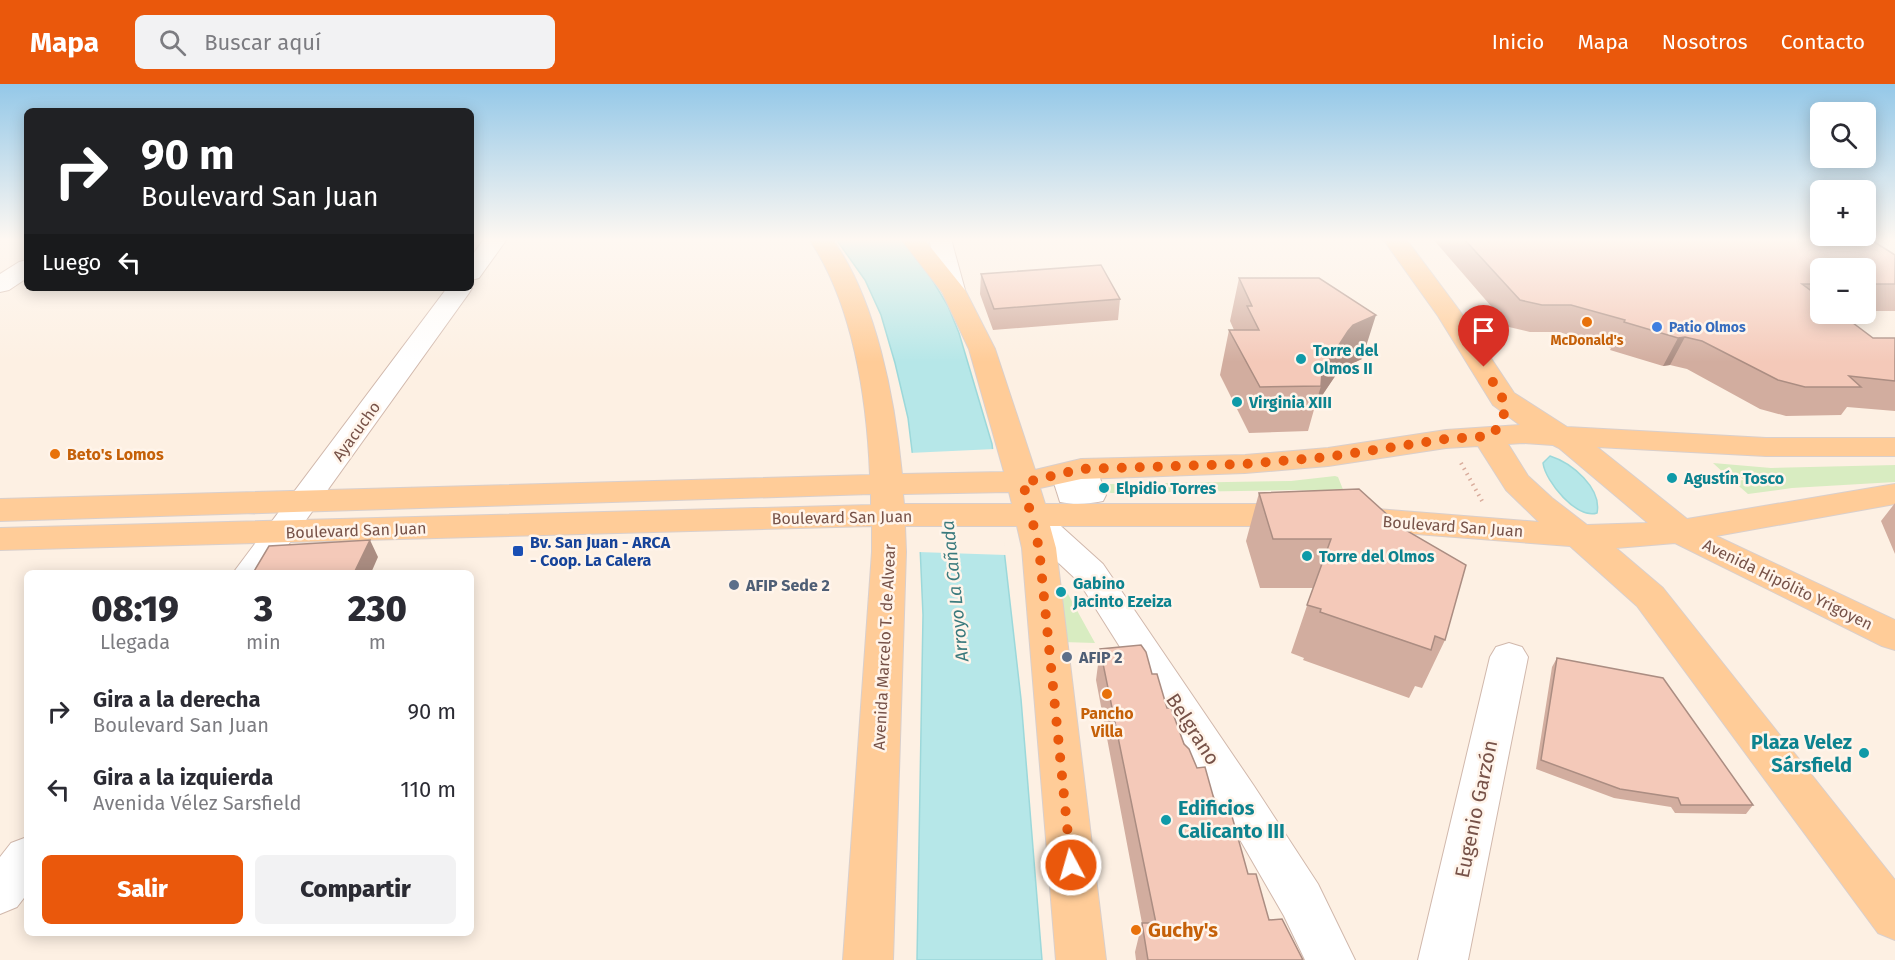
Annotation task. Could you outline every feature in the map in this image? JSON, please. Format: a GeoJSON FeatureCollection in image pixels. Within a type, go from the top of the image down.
{"type":"FeatureCollection","features":[{"type":"Feature","properties":{"kind":"main road","name":"Avenida Marcelo T. de Alvear"},"geometry":{"type":"LineString","coordinates":[[846,280],[878,400],[890,552],[868,960]]}},
{"type":"Feature","properties":{"kind":"main road"},"geometry":{"type":"LineString","coordinates":[[945,280],[953,290],[982,349],[1027,500],[1040,555],[1081,960]]}},
{"type":"Feature","properties":{"kind":"main road"},"geometry":{"type":"LineString","coordinates":[[1424,280],[1450,315],[1503,399],[1506,409],[1503,419],[1489,436],[1497,458],[1514,481],[1541,509],[1578,534],[1650,597],[1895,917]]}},
{"type":"Feature","properties":{"kind":"main road"},"geometry":{"type":"LineString","coordinates":[[1503,399],[1525,417],[1560,434]]}},
{"type":"Feature","properties":{"kind":"main road","name":"Boulevard San Juan"},"geometry":{"type":"LineString","coordinates":[[1027,500],[1081,469],[1245,464],[1328,457],[1446,439],[1489,436],[1560,434],[1766,447],[1895,447]]}},
{"type":"Feature","properties":{"kind":"main road","name":"Avenida Hipólito Yrigoyen"},"geometry":{"type":"LineString","coordinates":[[1560,434],[1597,461],[1655,513],[1681,531],[1895,636]]}},
{"type":"Feature","properties":{"kind":"main road","name":"Boulevard San Juan"},"geometry":{"type":"LineString","coordinates":[[0,510],[303,503],[1027,500],[1223,514],[1329,516],[1452,527],[1631,536],[1681,531],[1895,494]]}},
{"type":"Feature","properties":{"kind":"main road","name":"Boulevard San Juan"},"geometry":{"type":"LineString","coordinates":[[0,539],[282,532],[887,500]]}},
{"type":"Feature","properties":{"kind":"street"},"geometry":{"type":"LineString","coordinates":[[950,280],[953,290]]}},
{"type":"Feature","properties":{"kind":"street","name":"Ayacucho"},"geometry":{"type":"LineString","coordinates":[[252,570],[458,291]]}},
{"type":"Feature","properties":{"kind":"street","name":"Belgrano"},"geometry":{"type":"LineString","coordinates":[[1027,500],[1091,573],[1251,819],[1301,900],[1330,960]]}},
{"type":"Feature","properties":{"kind":"street","name":"Eugenio Garzón"},"geometry":{"type":"LineString","coordinates":[[1443,960],[1509,657]]}},
{"type":"Feature","properties":{"kind":"street"},"geometry":{"type":"LineString","coordinates":[[0,892],[24,862]]}},
{"type":"Feature","properties":{"kind":"path"},"geometry":{"type":"LineString","coordinates":[[1461,463],[1484,504]]}},
{"type":"Feature","properties":{"kind":"green space"},"geometry":{"type":"Polygon","coordinates":[[[1713,463],[1771,468],[1895,465],[1895,482],[1792,488],[1748,494],[1733,481],[1744,480],[1737,474],[1726,475],[1713,463]]]}},
{"type":"Feature","properties":{"kind":"green space"},"geometry":{"type":"Polygon","coordinates":[[[1338,477],[1344,492],[1295,490],[1111,493],[1104,487],[1109,484],[1291,481],[1338,477]]]}},
{"type":"Feature","properties":{"kind":"green space"},"geometry":{"type":"Polygon","coordinates":[[[1056,585],[1063,585],[1095,643],[1063,642],[1056,585]]]}},
{"type":"Feature","properties":{"kind":"water","name":"Arroyo La Cañada"},"geometry":{"type":"Polygon","coordinates":[[[865,280],[932,280],[948,306],[959,333],[992,444],[1021,699],[1042,960],[917,960],[923,615],[918,500],[908,418],[895,363],[881,315],[865,280]]]}},
{"type":"Feature","properties":{"kind":"water"},"geometry":{"type":"Polygon","coordinates":[[[1550,456],[1567,464],[1584,478],[1595,495],[1597,513],[1589,514],[1580,511],[1556,489],[1543,463],[1550,456]]]}},
{"type":"Feature","properties":{"kind":"pier"},"geometry":{"type":"Polygon","coordinates":[[[995,449],[1006,555],[918,552],[909,453],[995,449]]]}},
{"type":"Feature","properties":{"kind":"building"},"geometry":{"type":"Polygon","coordinates":[[[983,280],[1109,280],[1120,299],[994,309],[983,280]]]}},
{"type":"Feature","properties":{"kind":"building"},"geometry":{"type":"Polygon","coordinates":[[[1240,280],[1322,280],[1376,315],[1353,325],[1348,331],[1322,371],[1321,386],[1260,387],[1229,330],[1259,330],[1247,306],[1252,306],[1240,280]]]}},
{"type":"Feature","properties":{"kind":"building"},"geometry":{"type":"Polygon","coordinates":[[[1502,280],[1810,280],[1810,284],[1802,284],[1810,290],[1810,324],[1854,324],[1873,338],[1895,338],[1895,381],[1849,376],[1861,387],[1805,387],[1778,380],[1702,341],[1685,337],[1678,338],[1571,305],[1542,305],[1520,300],[1502,280]]]}},
{"type":"Feature","properties":{"kind":"building"},"geometry":{"type":"Polygon","coordinates":[[[1876,280],[1895,280],[1895,284],[1876,284],[1876,280]]]}},
{"type":"Feature","properties":{"kind":"building"},"geometry":{"type":"Polygon","coordinates":[[[1359,489],[1402,528],[1466,565],[1445,640],[1435,636],[1431,650],[1320,612],[1321,609],[1307,605],[1331,539],[1273,539],[1259,493],[1359,489]]]}},
{"type":"Feature","properties":{"kind":"building"},"geometry":{"type":"Polygon","coordinates":[[[370,540],[355,570],[255,570],[269,546],[370,540]]]}},
{"type":"Feature","properties":{"kind":"building","name":"Edificios Calicanto III"},"geometry":{"type":"Polygon","coordinates":[[[1141,645],[1146,652],[1152,674],[1157,674],[1167,708],[1171,708],[1184,744],[1189,749],[1197,768],[1205,767],[1217,810],[1230,809],[1248,874],[1256,874],[1269,920],[1282,919],[1303,960],[1148,960],[1142,923],[1156,923],[1100,649],[1141,645]]]}},
{"type":"Feature","properties":{"kind":"building"},"geometry":{"type":"Polygon","coordinates":[[[1557,658],[1663,678],[1753,805],[1681,805],[1678,798],[1620,789],[1541,760],[1557,658]]]}},
{"type":"Feature","properties":{"kind":"place","name":"McDonald's"},"geometry":{"type":"Point","coordinates":[1587,322]}},
{"type":"Feature","properties":{"kind":"place","name":"Patio Olmos"},"geometry":{"type":"Point","coordinates":[1657,327]}},
{"type":"Feature","properties":{"kind":"place","name":"Torre del Olmos II"},"geometry":{"type":"Point","coordinates":[1301,359]}},
{"type":"Feature","properties":{"kind":"place","name":"Virginia XIII"},"geometry":{"type":"Point","coordinates":[1237,402]}},
{"type":"Feature","properties":{"kind":"place","name":"Beto's Lomos"},"geometry":{"type":"Point","coordinates":[55,454]}},
{"type":"Feature","properties":{"kind":"place","name":"Agustín Tosco"},"geometry":{"type":"Point","coordinates":[1672,478]}},
{"type":"Feature","properties":{"kind":"place","name":"Elpidio Torres"},"geometry":{"type":"Point","coordinates":[1104,488]}},
{"type":"Feature","properties":{"kind":"place","name":"Bv. San Juan - ARCA - Coop. La Calera"},"geometry":{"type":"Point","coordinates":[518,551]}},
{"type":"Feature","properties":{"kind":"place","name":"Torre del Olmos"},"geometry":{"type":"Point","coordinates":[1307,556]}},
{"type":"Feature","properties":{"kind":"place","name":"AFIP Sede 2"},"geometry":{"type":"Point","coordinates":[734,585]}},
{"type":"Feature","properties":{"kind":"place","name":"Gabino Jacinto Ezeiza"},"geometry":{"type":"Point","coordinates":[1061,592]}},
{"type":"Feature","properties":{"kind":"place","name":"AFIP 2"},"geometry":{"type":"Point","coordinates":[1067,657]}},
{"type":"Feature","properties":{"kind":"place","name":"Pancho Villa"},"geometry":{"type":"Point","coordinates":[1107,694]}},
{"type":"Feature","properties":{"kind":"place","name":"Plaza Velez Sársfield"},"geometry":{"type":"Point","coordinates":[1864,753]}},
{"type":"Feature","properties":{"kind":"place","name":"Edificios Calicanto III"},"geometry":{"type":"Point","coordinates":[1166,820]}},
{"type":"Feature","properties":{"kind":"place","name":"Guchy's"},"geometry":{"type":"Point","coordinates":[1136,930]}},
{"type":"Feature","properties":{"kind":"route"},"geometry":{"type":"LineString","coordinates":[[1071,865],[1039,548],[1023,483],[1081,469],[1245,464],[1328,457],[1446,439],[1489,436],[1498,428],[1506,409],[1503,399],[1484,367]]}}]}
